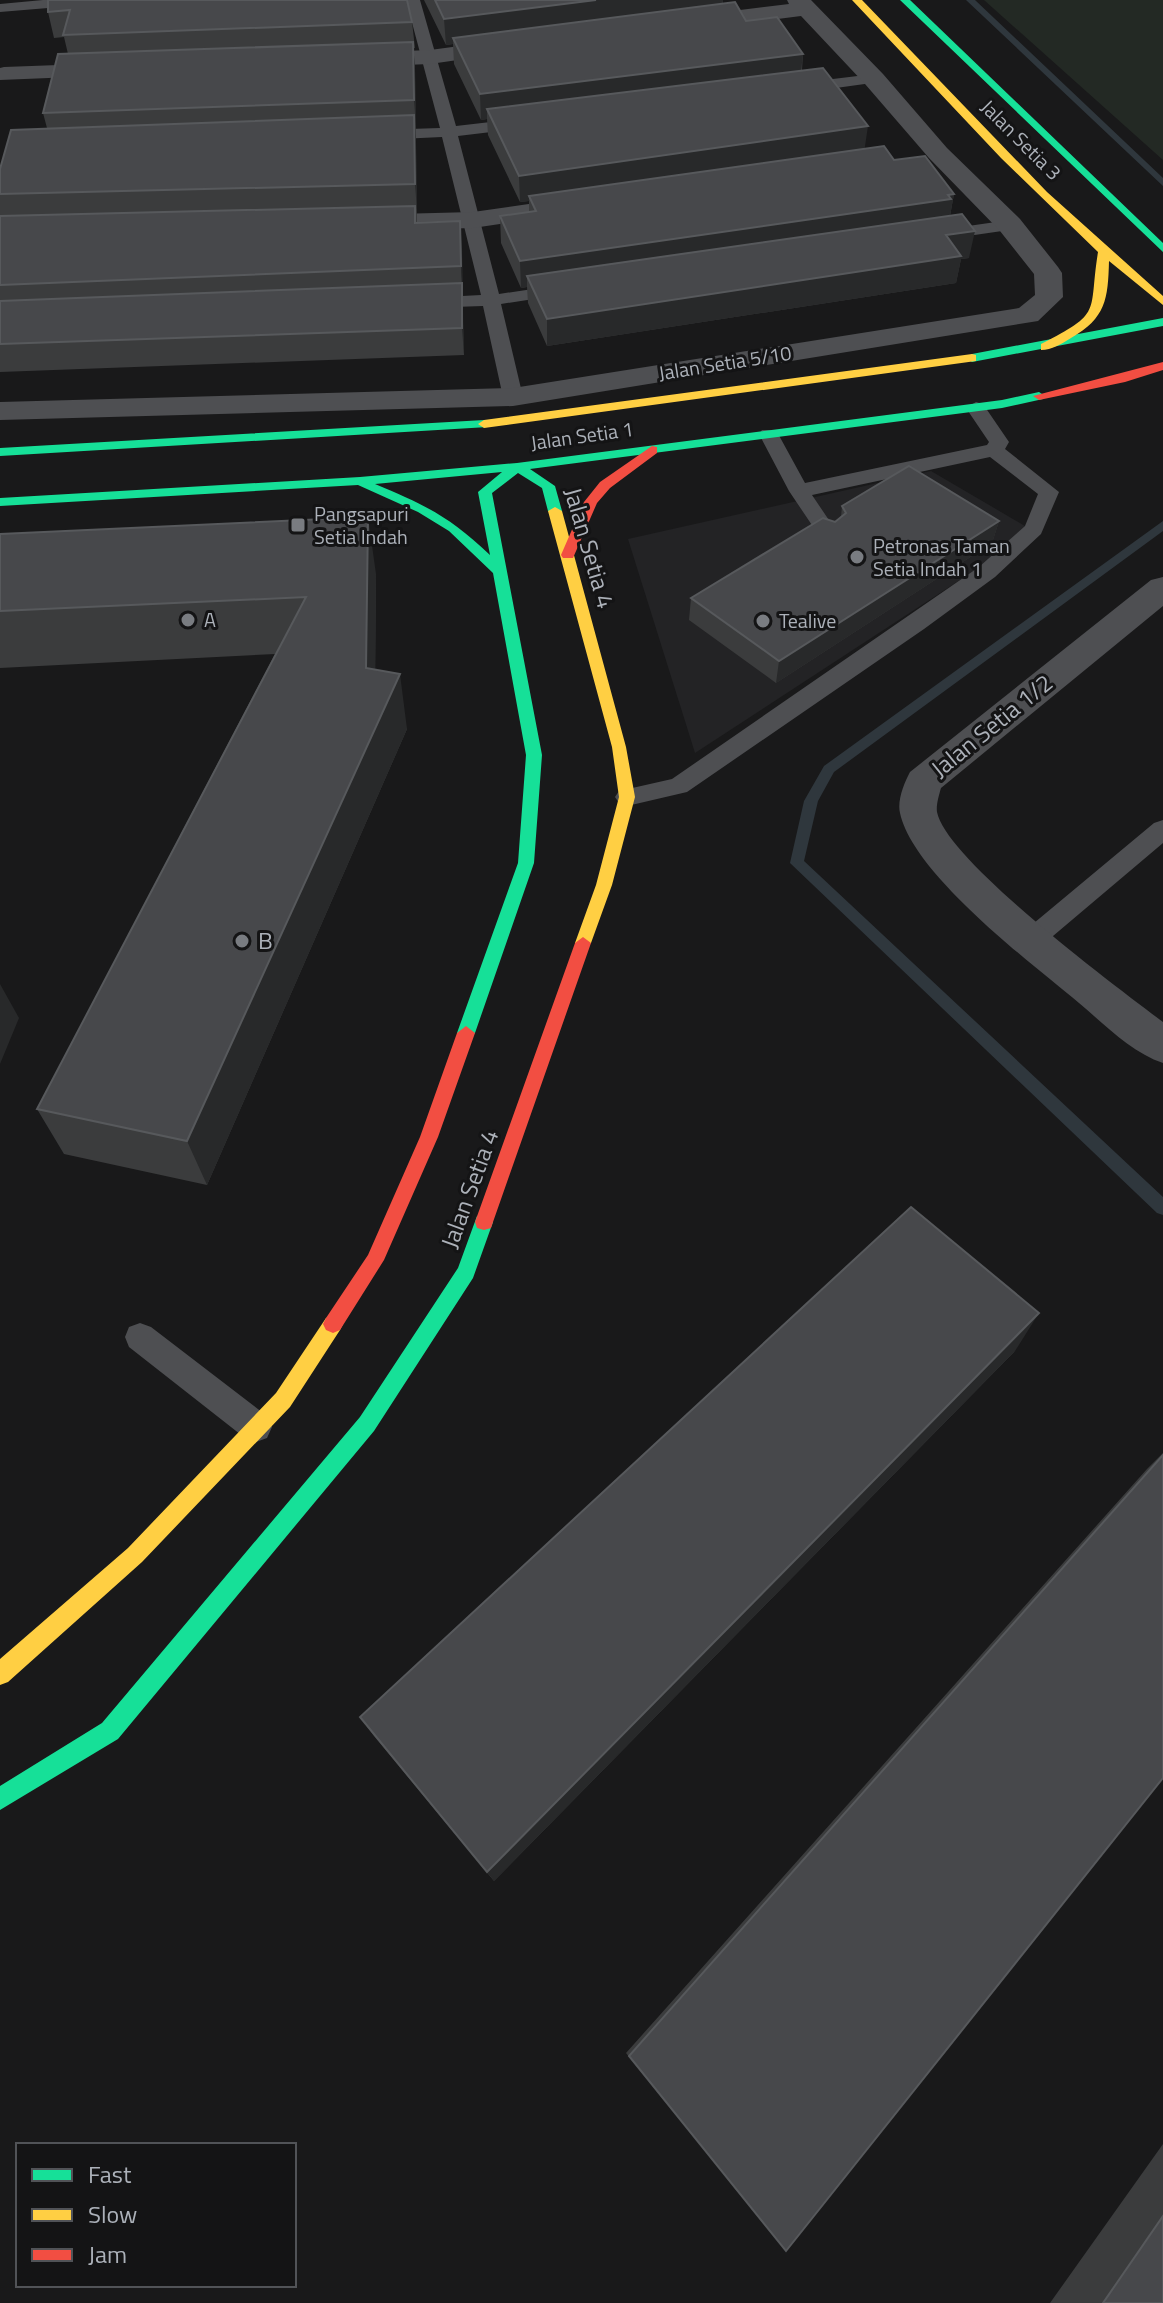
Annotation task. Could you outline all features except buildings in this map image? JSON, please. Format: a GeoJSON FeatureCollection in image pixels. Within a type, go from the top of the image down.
{"type":"FeatureCollection","features":[{"type":"Feature","properties":{"kind":"street","name":"Jalan Setia 3"},"geometry":{"type":"LineString","coordinates":[[857,0],[955,105],[1103,253],[1163,302]]}},
{"type":"Feature","properties":{"kind":"street","name":"Jalan Setia 3"},"geometry":{"type":"LineString","coordinates":[[905,0],[1156,236],[1163,249]]}},
{"type":"Feature","properties":{"kind":"street"},"geometry":{"type":"LineString","coordinates":[[665,27],[802,4]]}},
{"type":"Feature","properties":{"kind":"street","name":"Jalan Setia 5/10"},"geometry":{"type":"LineString","coordinates":[[0,411],[513,397],[1028,315],[1049,297],[1048,273],[1010,225],[938,153],[874,79],[802,4]]}},
{"type":"Feature","properties":{"kind":"street"},"geometry":{"type":"LineString","coordinates":[[335,61],[430,57],[539,43]]}},
{"type":"Feature","properties":{"kind":"street"},"geometry":{"type":"LineString","coordinates":[[1,77],[130,69]]}},
{"type":"Feature","properties":{"kind":"street"},"geometry":{"type":"LineString","coordinates":[[907,157],[938,153]]}},
{"type":"Feature","properties":{"kind":"street"},"geometry":{"type":"LineString","coordinates":[[331,223],[473,220],[613,200]]}},
{"type":"Feature","properties":{"kind":"street"},"geometry":{"type":"LineString","coordinates":[[1045,347],[1093,323],[1101,306],[1103,253]]}},
{"type":"Feature","properties":{"kind":"street","name":"Jalan Setia 1"},"geometry":{"type":"LineString","coordinates":[[0,452],[493,423],[1045,347],[1163,322]]}},
{"type":"Feature","properties":{"kind":"street"},"geometry":{"type":"LineString","coordinates":[[1002,404],[1163,351]]}},
{"type":"Feature","properties":{"kind":"street","name":"Jalan Setia 1"},"geometry":{"type":"LineString","coordinates":[[0,502],[360,481],[517,467],[1002,404],[1125,378],[1163,366]]}},
{"type":"Feature","properties":{"kind":"street"},"geometry":{"type":"LineString","coordinates":[[720,410],[810,381]]}},
{"type":"Feature","properties":{"kind":"street"},"geometry":{"type":"LineString","coordinates":[[139,443],[317,453]]}},
{"type":"Feature","properties":{"kind":"street"},"geometry":{"type":"LineString","coordinates":[[0,1674],[135,1555],[283,1400],[375,1260],[429,1137],[526,863],[534,755],[485,492],[556,443]]}},
{"type":"Feature","properties":{"kind":"street"},"geometry":{"type":"LineString","coordinates":[[568,555],[591,502],[605,485],[654,448]]}},
{"type":"Feature","properties":{"kind":"street"},"geometry":{"type":"LineString","coordinates":[[443,455],[517,467]]}},
{"type":"Feature","properties":{"kind":"street","name":"Jalan Setia 4"},"geometry":{"type":"LineString","coordinates":[[0,1799],[110,1731],[367,1424],[466,1272],[604,885],[627,797],[619,747],[548,486],[517,467]]}},
{"type":"Feature","properties":{"kind":"street"},"geometry":{"type":"LineString","coordinates":[[360,481],[423,509],[454,528],[498,570]]}},
{"type":"Feature","properties":{"kind":"street","name":"Jalan Setia 1/2"},"geometry":{"type":"LineString","coordinates":[[1163,588],[923,782],[918,813],[936,849],[1031,940],[1163,1046]]}},
{"type":"Feature","properties":{"kind":"lane"},"geometry":{"type":"LineString","coordinates":[[0,8],[96,0]]}},
{"type":"Feature","properties":{"kind":"lane"},"geometry":{"type":"LineString","coordinates":[[413,0],[473,220],[513,397]]}},
{"type":"Feature","properties":{"kind":"lane"},"geometry":{"type":"LineString","coordinates":[[780,90],[874,79]]}},
{"type":"Feature","properties":{"kind":"lane"},"geometry":{"type":"LineString","coordinates":[[357,135],[450,132],[545,120]]}},
{"type":"Feature","properties":{"kind":"lane"},"geometry":{"type":"LineString","coordinates":[[916,239],[1010,225]]}},
{"type":"Feature","properties":{"kind":"lane"},"geometry":{"type":"LineString","coordinates":[[397,304],[493,300],[587,286]]}},
{"type":"Feature","properties":{"kind":"lane"},"geometry":{"type":"LineString","coordinates":[[799,491],[994,450],[999,442],[976,408]]}},
{"type":"Feature","properties":{"kind":"lane"},"geometry":{"type":"LineString","coordinates":[[769,434],[799,491],[829,535]]}},
{"type":"Feature","properties":{"kind":"lane"},"geometry":{"type":"LineString","coordinates":[[627,797],[679,786],[916,624],[987,572],[1034,529],[1049,492],[994,450]]}},
{"type":"Feature","properties":{"kind":"lane"},"geometry":{"type":"LineString","coordinates":[[894,607],[916,624]]}},
{"type":"Feature","properties":{"kind":"lane"},"geometry":{"type":"LineString","coordinates":[[1031,940],[1163,829]]}},
{"type":"Feature","properties":{"kind":"lane"},"geometry":{"type":"LineString","coordinates":[[140,1337],[256,1427]]}},
{"type":"Feature","properties":{"kind":"shaded area"},"geometry":{"type":"Polygon","coordinates":[[[984,0],[1163,0],[1163,160],[984,0]]]}},
{"type":"Feature","properties":{"kind":"shaded area"},"geometry":{"type":"Polygon","coordinates":[[[931,471],[1025,526],[983,565],[695,753],[628,539],[931,471]]]}},
{"type":"Feature","properties":{"kind":"waterway"},"geometry":{"type":"LineString","coordinates":[[970,0],[1163,183]]}},
{"type":"Feature","properties":{"kind":"waterway"},"geometry":{"type":"LineString","coordinates":[[1163,525],[829,769],[811,801],[797,863],[1163,1208]]}},
{"type":"Feature","properties":{"kind":"traffic: fast"},"geometry":{"type":"LineString","coordinates":[[905,0],[1163,249]]}},
{"type":"Feature","properties":{"kind":"traffic: fast"},"geometry":{"type":"LineString","coordinates":[[972,358],[1163,322]]}},
{"type":"Feature","properties":{"kind":"traffic: fast"},"geometry":{"type":"LineString","coordinates":[[0,502],[360,481],[517,467],[1002,404],[1039,396]]}},
{"type":"Feature","properties":{"kind":"traffic: fast"},"geometry":{"type":"LineString","coordinates":[[0,452],[484,424]]}},
{"type":"Feature","properties":{"kind":"traffic: fast"},"geometry":{"type":"LineString","coordinates":[[466,1033],[526,863],[534,755],[485,492],[517,467],[548,486],[555,511]]}},
{"type":"Feature","properties":{"kind":"traffic: fast"},"geometry":{"type":"LineString","coordinates":[[364,484],[423,509],[454,528],[498,570]]}},
{"type":"Feature","properties":{"kind":"traffic: fast"},"geometry":{"type":"LineString","coordinates":[[0,1799],[110,1731],[367,1424],[466,1272],[484,1222]]}},
{"type":"Feature","properties":{"kind":"traffic: slow"},"geometry":{"type":"LineString","coordinates":[[857,0],[1043,194],[1163,302]]}},
{"type":"Feature","properties":{"kind":"traffic: slow"},"geometry":{"type":"LineString","coordinates":[[1045,347],[1078,329],[1095,313],[1102,290],[1103,253]]}},
{"type":"Feature","properties":{"kind":"traffic: slow"},"geometry":{"type":"LineString","coordinates":[[484,424],[972,358]]}},
{"type":"Feature","properties":{"kind":"traffic: slow"},"geometry":{"type":"LineString","coordinates":[[555,511],[619,747],[627,797],[604,885],[583,943]]}},
{"type":"Feature","properties":{"kind":"traffic: slow"},"geometry":{"type":"LineString","coordinates":[[0,1674],[135,1555],[283,1400],[333,1324]]}},
{"type":"Feature","properties":{"kind":"traffic: jam"},"geometry":{"type":"LineString","coordinates":[[1039,396],[1125,378],[1163,366]]}},
{"type":"Feature","properties":{"kind":"traffic: jam"},"geometry":{"type":"LineString","coordinates":[[568,555],[591,502],[605,485],[652,450]]}},
{"type":"Feature","properties":{"kind":"traffic: jam"},"geometry":{"type":"LineString","coordinates":[[484,1222],[583,943]]}},
{"type":"Feature","properties":{"kind":"traffic: jam"},"geometry":{"type":"LineString","coordinates":[[333,1324],[375,1260],[429,1137],[466,1033]]}},
{"type":"Feature","properties":{"kind":"place","name":"Pangsapuri Setia Indah"},"geometry":{"type":"Point","coordinates":[298,525]}},
{"type":"Feature","properties":{"kind":"place","name":"Petronas Taman Setia Indah 1"},"geometry":{"type":"Point","coordinates":[857,557]}},
{"type":"Feature","properties":{"kind":"place","name":"A"},"geometry":{"type":"Point","coordinates":[188,620]}},
{"type":"Feature","properties":{"kind":"place","name":"Tealive"},"geometry":{"type":"Point","coordinates":[763,621]}},
{"type":"Feature","properties":{"kind":"place","name":"B"},"geometry":{"type":"Point","coordinates":[242,941]}}]}
